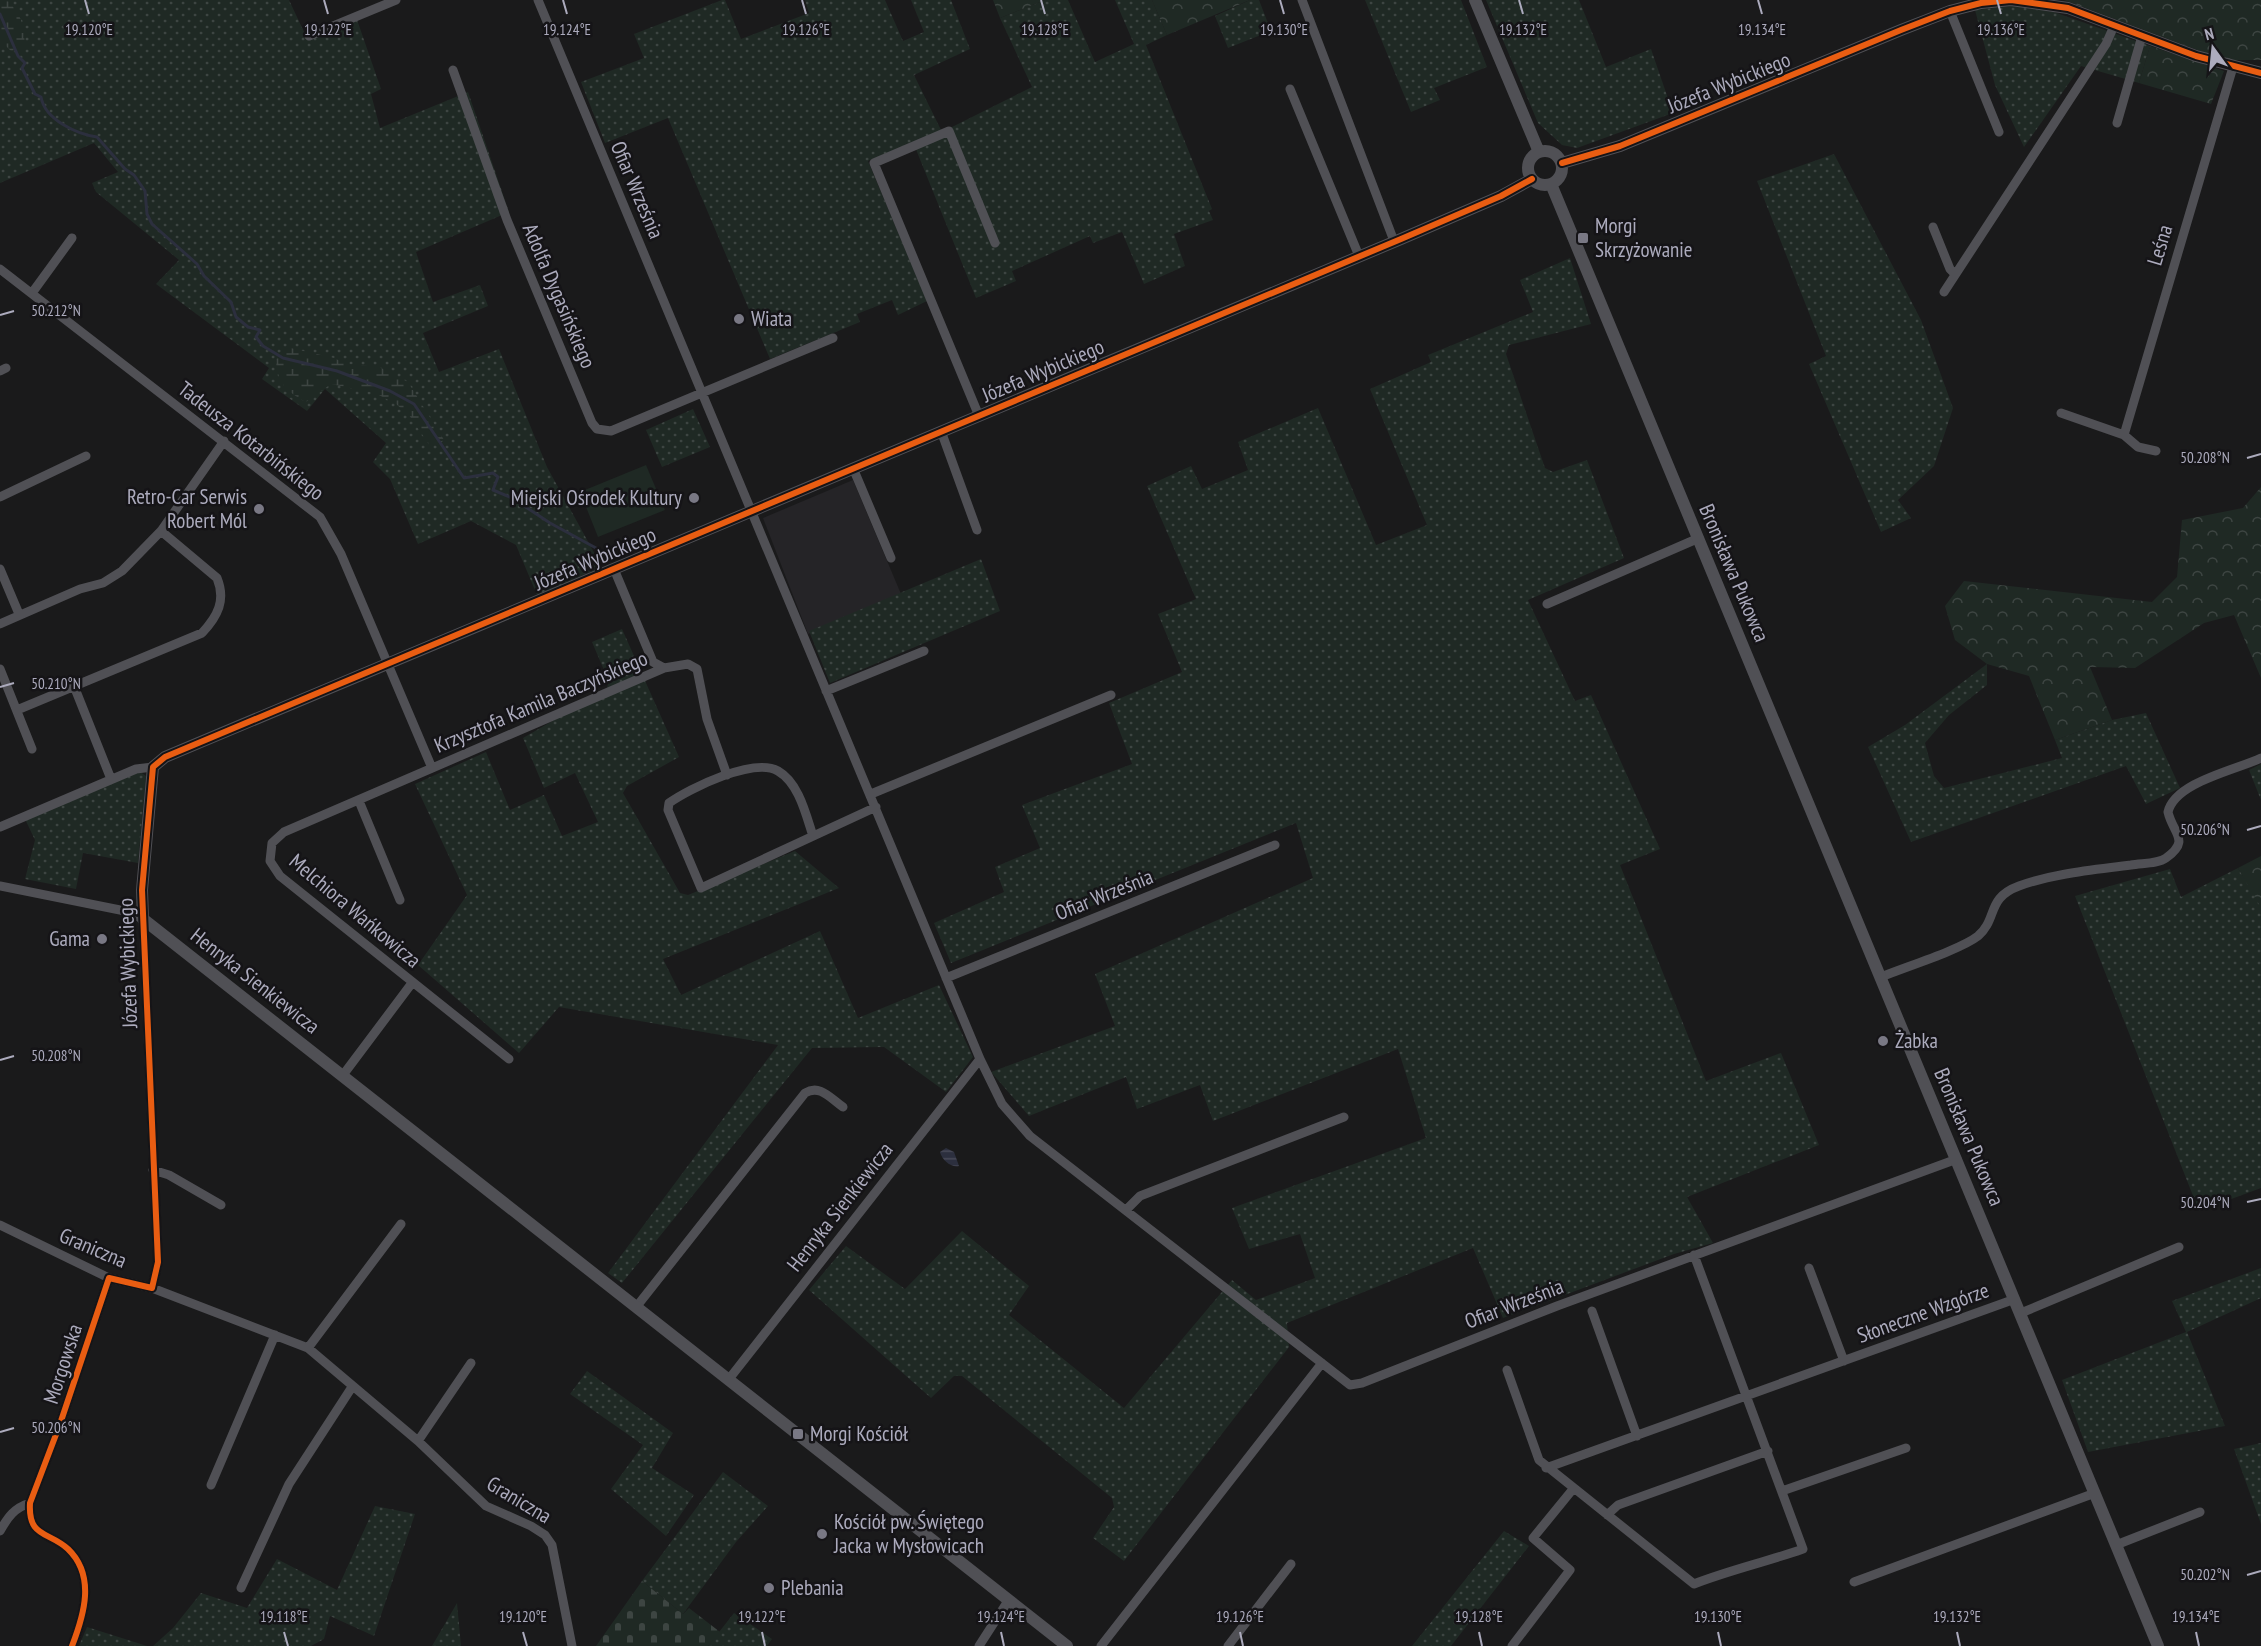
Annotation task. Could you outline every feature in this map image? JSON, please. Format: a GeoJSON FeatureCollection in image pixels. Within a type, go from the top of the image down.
{"type":"FeatureCollection","features":[{"type":"Feature","properties":{"kind":"street"},"geometry":{"type":"LineString","coordinates":[[309,36],[396,0]]}},
{"type":"Feature","properties":{"kind":"street","name":"Ofiar Września"},"geometry":{"type":"LineString","coordinates":[[538,0],[980,1059],[1002,1104],[1030,1136],[1350,1384],[1362,1383],[1490,1331],[1957,1159]]}},
{"type":"Feature","properties":{"kind":"street"},"geometry":{"type":"LineString","coordinates":[[1302,0],[1394,241]]}},
{"type":"Feature","properties":{"kind":"street"},"geometry":{"type":"LineString","coordinates":[[1475,0],[1539,153]]}},
{"type":"Feature","properties":{"kind":"street"},"geometry":{"type":"LineString","coordinates":[[2011,0],[2068,8],[2233,68],[2261,73]]}},
{"type":"Feature","properties":{"kind":"street","name":"Józefa Wybickiego"},"geometry":{"type":"LineString","coordinates":[[1562,163],[1620,146],[1950,11],[1981,3],[2011,0]]}},
{"type":"Feature","properties":{"kind":"street"},"geometry":{"type":"LineString","coordinates":[[1950,11],[2000,132]]}},
{"type":"Feature","properties":{"kind":"street"},"geometry":{"type":"LineString","coordinates":[[1944,292],[2106,44],[2114,26]]}},
{"type":"Feature","properties":{"kind":"street"},"geometry":{"type":"LineString","coordinates":[[2117,123],[2142,36]]}},
{"type":"Feature","properties":{"kind":"street","name":"Leśna"},"geometry":{"type":"LineString","coordinates":[[2124,435],[2233,68]]}},
{"type":"Feature","properties":{"kind":"street","name":"Adolfa Dygasińskiego"},"geometry":{"type":"LineString","coordinates":[[453,70],[507,220],[592,423],[597,429],[611,431],[702,393]]}},
{"type":"Feature","properties":{"kind":"street"},"geometry":{"type":"LineString","coordinates":[[1290,89],[1359,256]]}},
{"type":"Feature","properties":{"kind":"street","name":"Józefa Wybickiego"},"geometry":{"type":"LineString","coordinates":[[979,416],[874,163],[949,131],[995,243]]}},
{"type":"Feature","properties":{"kind":"street"},"geometry":{"type":"LineString","coordinates":[[1539,153],[1553,153],[1562,163],[1561,176],[1551,184],[1538,183],[1532,179],[1529,164],[1539,153]]}},
{"type":"Feature","properties":{"kind":"street","name":"Józefa Wybickiego"},"geometry":{"type":"LineString","coordinates":[[0,827],[136,769],[153,767],[165,757],[1501,196],[1532,179]]}},
{"type":"Feature","properties":{"kind":"street","name":"Bronisława Pukowca"},"geometry":{"type":"LineString","coordinates":[[1551,184],[2158,1646]]}},
{"type":"Feature","properties":{"kind":"street"},"geometry":{"type":"LineString","coordinates":[[1933,227],[1950,269],[1955,274]]}},
{"type":"Feature","properties":{"kind":"street"},"geometry":{"type":"LineString","coordinates":[[32,293],[72,238]]}},
{"type":"Feature","properties":{"kind":"street","name":"Tadeusza Kotarbińskiego"},"geometry":{"type":"LineString","coordinates":[[0,269],[311,509],[325,525],[341,554],[432,768]]}},
{"type":"Feature","properties":{"kind":"street"},"geometry":{"type":"LineString","coordinates":[[702,393],[834,338]]}},
{"type":"Feature","properties":{"kind":"street"},"geometry":{"type":"LineString","coordinates":[[2061,413],[2124,435],[2138,447],[2156,451]]}},
{"type":"Feature","properties":{"kind":"street"},"geometry":{"type":"LineString","coordinates":[[941,431],[977,530]]}},
{"type":"Feature","properties":{"kind":"street"},"geometry":{"type":"LineString","coordinates":[[0,624],[80,589],[103,583],[122,571],[161,531],[224,441]]}},
{"type":"Feature","properties":{"kind":"street"},"geometry":{"type":"LineString","coordinates":[[0,497],[86,456]]}},
{"type":"Feature","properties":{"kind":"street"},"geometry":{"type":"LineString","coordinates":[[853,468],[891,558]]}},
{"type":"Feature","properties":{"kind":"street"},"geometry":{"type":"LineString","coordinates":[[17,710],[202,633],[219,612],[221,588],[217,578],[161,531]]}},
{"type":"Feature","properties":{"kind":"street"},"geometry":{"type":"LineString","coordinates":[[1547,604],[1699,538]]}},
{"type":"Feature","properties":{"kind":"street"},"geometry":{"type":"LineString","coordinates":[[0,569],[19,614]]}},
{"type":"Feature","properties":{"kind":"street","name":"Krzysztofa Kamila Baczyńskiego"},"geometry":{"type":"LineString","coordinates":[[614,569],[653,662],[664,668]]}},
{"type":"Feature","properties":{"kind":"street"},"geometry":{"type":"LineString","coordinates":[[826,691],[924,651]]}},
{"type":"Feature","properties":{"kind":"street","name":"Krzysztofa Kamila Baczyńskiego"},"geometry":{"type":"LineString","coordinates":[[432,768],[664,668],[688,664],[694,665],[707,719],[727,775]]}},
{"type":"Feature","properties":{"kind":"street"},"geometry":{"type":"LineString","coordinates":[[0,669],[32,749]]}},
{"type":"Feature","properties":{"kind":"street"},"geometry":{"type":"LineString","coordinates":[[74,686],[111,779]]}},
{"type":"Feature","properties":{"kind":"street"},"geometry":{"type":"LineString","coordinates":[[871,794],[1111,695]]}},
{"type":"Feature","properties":{"kind":"street"},"geometry":{"type":"LineString","coordinates":[[1881,977],[1971,940],[1985,927],[1995,902],[2006,891],[2021,885],[2073,873],[2164,860],[2179,846],[2181,841],[2168,812],[2169,806],[2182,792],[2196,783],[2261,758]]}},
{"type":"Feature","properties":{"kind":"street","name":"Józefa Wybickiego"},"geometry":{"type":"LineString","coordinates":[[152,1288],[158,1262],[142,891],[153,767]]}},
{"type":"Feature","properties":{"kind":"street"},"geometry":{"type":"LineString","coordinates":[[813,836],[799,797],[790,783],[778,771],[762,767],[742,769],[669,803],[668,810],[701,888],[876,807]]}},
{"type":"Feature","properties":{"kind":"street","name":"Melchiora Wańkowicza"},"geometry":{"type":"LineString","coordinates":[[432,768],[284,832],[272,843],[270,861],[280,876],[509,1059]]}},
{"type":"Feature","properties":{"kind":"street","name":"Melchiora Wańkowicza"},"geometry":{"type":"LineString","coordinates":[[359,801],[400,900]]}},
{"type":"Feature","properties":{"kind":"street","name":"Ofiar Września"},"geometry":{"type":"LineString","coordinates":[[946,978],[1275,845]]}},
{"type":"Feature","properties":{"kind":"street"},"geometry":{"type":"LineString","coordinates":[[0,886],[125,911],[143,919]]}},
{"type":"Feature","properties":{"kind":"street","name":"Henryka Sienkiewicza"},"geometry":{"type":"LineString","coordinates":[[143,919],[638,1306],[1067,1646]]}},
{"type":"Feature","properties":{"kind":"street"},"geometry":{"type":"LineString","coordinates":[[342,1075],[412,983]]}},
{"type":"Feature","properties":{"kind":"street","name":"Henryka Sienkiewicza"},"geometry":{"type":"LineString","coordinates":[[729,1379],[980,1059]]}},
{"type":"Feature","properties":{"kind":"street"},"geometry":{"type":"LineString","coordinates":[[638,1306],[805,1093],[812,1088],[819,1089],[843,1107]]}},
{"type":"Feature","properties":{"kind":"street"},"geometry":{"type":"LineString","coordinates":[[1126,1210],[1140,1196],[1344,1117]]}},
{"type":"Feature","properties":{"kind":"street"},"geometry":{"type":"LineString","coordinates":[[153,1170],[169,1175],[221,1205]]}},
{"type":"Feature","properties":{"kind":"street"},"geometry":{"type":"LineString","coordinates":[[308,1348],[401,1224]]}},
{"type":"Feature","properties":{"kind":"street","name":"Graniczna"},"geometry":{"type":"LineString","coordinates":[[0,1225],[109,1278],[152,1288],[308,1348],[418,1441],[486,1506],[531,1526],[549,1540],[552,1545],[572,1646]]}},
{"type":"Feature","properties":{"kind":"street"},"geometry":{"type":"LineString","coordinates":[[2020,1312],[2179,1247]]}},
{"type":"Feature","properties":{"kind":"street"},"geometry":{"type":"LineString","coordinates":[[1507,1370],[1539,1460],[1546,1468],[1694,1584],[1738,1567],[1752,1566],[1803,1549],[1748,1395],[1741,1386],[1694,1255]]}},
{"type":"Feature","properties":{"kind":"street","name":"Słoneczne Wzgórze"},"geometry":{"type":"LineString","coordinates":[[1809,1268],[1844,1361]]}},
{"type":"Feature","properties":{"kind":"street","name":"Morgowska"},"geometry":{"type":"LineString","coordinates":[[30,1503],[60,1424],[109,1278]]}},
{"type":"Feature","properties":{"kind":"street","name":"Słoneczne Wzgórze"},"geometry":{"type":"LineString","coordinates":[[1546,1468],[2015,1299]]}},
{"type":"Feature","properties":{"kind":"street"},"geometry":{"type":"LineString","coordinates":[[1592,1311],[1637,1436]]}},
{"type":"Feature","properties":{"kind":"street"},"geometry":{"type":"LineString","coordinates":[[212,1485],[275,1335]]}},
{"type":"Feature","properties":{"kind":"street"},"geometry":{"type":"LineString","coordinates":[[418,1441],[471,1364]]}},
{"type":"Feature","properties":{"kind":"street"},"geometry":{"type":"LineString","coordinates":[[1101,1646],[1322,1364]]}},
{"type":"Feature","properties":{"kind":"street"},"geometry":{"type":"LineString","coordinates":[[241,1588],[289,1484],[352,1387]]}},
{"type":"Feature","properties":{"kind":"street"},"geometry":{"type":"LineString","coordinates":[[1782,1491],[1906,1448]]}},
{"type":"Feature","properties":{"kind":"street"},"geometry":{"type":"LineString","coordinates":[[1606,1515],[1618,1505],[1768,1451]]}},
{"type":"Feature","properties":{"kind":"street"},"geometry":{"type":"LineString","coordinates":[[1512,1646],[1570,1570],[1533,1538],[1574,1489]]}},
{"type":"Feature","properties":{"kind":"street"},"geometry":{"type":"LineString","coordinates":[[1854,1582],[2095,1493]]}},
{"type":"Feature","properties":{"kind":"street"},"geometry":{"type":"LineString","coordinates":[[0,1531],[9,1515],[19,1506],[30,1503],[29,1516],[36,1530],[67,1549],[80,1564],[86,1596],[81,1623],[72,1646]]}},
{"type":"Feature","properties":{"kind":"street"},"geometry":{"type":"LineString","coordinates":[[2116,1545],[2200,1512]]}},
{"type":"Feature","properties":{"kind":"street"},"geometry":{"type":"LineString","coordinates":[[1228,1646],[1291,1564]]}},
{"type":"Feature","properties":{"kind":"street"},"geometry":{"type":"LineString","coordinates":[[979,1646],[1008,1601]]}},
{"type":"Feature","properties":{"kind":"shaded area"},"geometry":{"type":"Polygon","coordinates":[[[853,480],[901,594],[808,634],[763,518],[853,480]]]}},
{"type":"Feature","properties":{"kind":"green space"},"geometry":{"type":"Polygon","coordinates":[[[0,0],[289,0],[305,34],[355,14],[381,89],[371,94],[380,128],[468,92],[509,212],[416,252],[433,302],[480,285],[488,306],[423,333],[439,372],[499,349],[547,467],[602,567],[537,595],[516,545],[471,521],[418,544],[390,479],[373,462],[386,443],[325,389],[307,411],[262,379],[269,368],[156,284],[179,260],[96,192],[92,183],[118,172],[94,143],[0,183],[0,0]]]}},
{"type":"Feature","properties":{"kind":"green space"},"geometry":{"type":"Polygon","coordinates":[[[0,0],[7,0],[19,17],[24,35],[24,49],[12,52],[0,40],[0,0]]]}},
{"type":"Feature","properties":{"kind":"green space"},"geometry":{"type":"Polygon","coordinates":[[[725,0],[741,39],[809,13],[805,0],[885,0],[903,41],[924,32],[911,0],[951,0],[970,49],[914,75],[942,132],[1032,87],[1000,18],[1045,0],[1068,0],[1095,62],[1134,44],[1115,0],[1152,0],[1167,35],[1146,45],[1212,209],[1209,211],[1213,220],[1174,234],[1185,266],[1144,284],[1122,232],[1093,243],[1090,236],[1012,271],[1016,281],[976,298],[913,142],[868,161],[927,301],[898,315],[892,300],[857,314],[860,322],[770,359],[668,118],[605,143],[581,82],[644,58],[634,34],[725,0]]]}},
{"type":"Feature","properties":{"kind":"green space"},"geometry":{"type":"Polygon","coordinates":[[[993,0],[1045,0],[1000,18],[993,0]]]}},
{"type":"Feature","properties":{"kind":"green space"},"geometry":{"type":"Polygon","coordinates":[[[1152,0],[1250,0],[1167,35],[1152,0]]]}},
{"type":"Feature","properties":{"kind":"green space"},"geometry":{"type":"Polygon","coordinates":[[[1250,0],[1259,0],[1271,31],[1228,48],[1215,16],[1250,0]]]}},
{"type":"Feature","properties":{"kind":"green space"},"geometry":{"type":"Polygon","coordinates":[[[1365,0],[1461,0],[1487,67],[1434,88],[1440,100],[1411,112],[1365,0]]]}},
{"type":"Feature","properties":{"kind":"green space"},"geometry":{"type":"Polygon","coordinates":[[[1486,0],[1579,0],[1606,67],[1651,49],[1673,113],[1577,148],[1562,145],[1538,123],[1486,0]]]}},
{"type":"Feature","properties":{"kind":"green space"},"geometry":{"type":"Polygon","coordinates":[[[2064,0],[2261,0],[2261,60],[2224,60],[2064,0]]]}},
{"type":"Feature","properties":{"kind":"green space"},"geometry":{"type":"Polygon","coordinates":[[[2013,6],[2054,12],[2150,46],[2139,83],[2081,66],[2024,147],[1995,85],[1975,10],[2013,6]]]}},
{"type":"Feature","properties":{"kind":"green space"},"geometry":{"type":"Polygon","coordinates":[[[2150,46],[2224,71],[2211,104],[2139,83],[2150,46]]]}},
{"type":"Feature","properties":{"kind":"green space"},"geometry":{"type":"Polygon","coordinates":[[[1834,154],[1921,320],[1953,408],[1934,466],[1898,500],[1911,518],[1881,532],[1809,364],[1826,356],[1757,181],[1834,154]]]}},
{"type":"Feature","properties":{"kind":"green space"},"geometry":{"type":"Polygon","coordinates":[[[1570,258],[1591,324],[1509,345],[1506,354],[1545,468],[1553,472],[1587,460],[1624,558],[1528,600],[1575,701],[1591,695],[1660,849],[1620,865],[1706,1081],[1781,1053],[1819,1145],[1687,1197],[1713,1243],[1674,1254],[1503,1318],[1473,1248],[1287,1323],[1289,1347],[1124,1561],[1093,1538],[1114,1507],[1112,1498],[962,1376],[954,1376],[931,1398],[809,1290],[846,1246],[905,1289],[962,1231],[1029,1286],[1009,1315],[1124,1408],[1232,1280],[1256,1300],[1315,1278],[1300,1234],[1249,1249],[1232,1208],[1426,1138],[1398,1049],[1213,1121],[1200,1085],[1137,1109],[1126,1077],[1029,1116],[991,1072],[1115,1026],[1095,974],[1313,878],[1296,823],[951,963],[934,923],[1004,892],[995,867],[1040,848],[1022,805],[1132,764],[1109,703],[1182,672],[1158,614],[1196,599],[1147,486],[1191,466],[1202,489],[1248,470],[1238,442],[1318,408],[1376,545],[1427,525],[1370,389],[1431,362],[1428,355],[1533,312],[1520,280],[1570,258]]]}},
{"type":"Feature","properties":{"kind":"green space"},"geometry":{"type":"Polygon","coordinates":[[[286,347],[334,358],[346,364],[379,367],[408,382],[444,440],[430,446],[409,415],[396,404],[375,393],[331,384],[306,402],[299,398],[288,390],[278,374],[276,359],[286,347]]]}},
{"type":"Feature","properties":{"kind":"green space"},"geometry":{"type":"Polygon","coordinates":[[[693,409],[710,447],[662,467],[646,430],[693,409]]]}},
{"type":"Feature","properties":{"kind":"green space"},"geometry":{"type":"Polygon","coordinates":[[[646,465],[665,510],[598,537],[580,492],[646,465]]]}},
{"type":"Feature","properties":{"kind":"green space"},"geometry":{"type":"Polygon","coordinates":[[[2261,487],[2261,678],[2234,615],[2204,623],[2135,668],[2090,667],[2112,720],[2055,740],[2029,676],[1987,664],[1955,640],[1945,606],[1964,581],[2152,602],[2177,577],[2182,520],[2243,508],[2261,487]]]}},
{"type":"Feature","properties":{"kind":"green space"},"geometry":{"type":"Polygon","coordinates":[[[981,559],[1000,611],[830,683],[809,631],[981,559]]]}},
{"type":"Feature","properties":{"kind":"green space"},"geometry":{"type":"Polygon","coordinates":[[[622,629],[679,757],[627,786],[623,793],[680,893],[688,895],[795,851],[839,888],[663,959],[681,995],[820,931],[858,1018],[939,985],[973,1057],[946,1092],[884,1047],[812,1048],[622,1283],[608,1273],[778,1045],[559,1007],[519,1053],[418,965],[467,895],[415,784],[486,752],[510,810],[544,795],[562,836],[598,822],[575,773],[544,788],[523,738],[606,690],[609,682],[592,642],[622,629]]]}},
{"type":"Feature","properties":{"kind":"green space"},"geometry":{"type":"Polygon","coordinates":[[[1987,664],[1987,685],[1949,715],[1925,743],[1934,776],[1944,788],[2062,758],[2055,740],[2112,720],[2146,713],[2180,788],[2146,804],[2126,766],[1911,842],[1868,747],[1905,725],[1987,664]]]}},
{"type":"Feature","properties":{"kind":"green space"},"geometry":{"type":"Polygon","coordinates":[[[2261,764],[2261,800],[2249,770],[2261,764]]]}},
{"type":"Feature","properties":{"kind":"green space"},"geometry":{"type":"Polygon","coordinates":[[[139,771],[146,776],[138,863],[83,853],[76,889],[25,879],[35,840],[25,819],[139,771]]]}},
{"type":"Feature","properties":{"kind":"green space"},"geometry":{"type":"Polygon","coordinates":[[[2261,856],[2261,905],[2260,906],[2238,868],[2261,856]]]}},
{"type":"Feature","properties":{"kind":"green space"},"geometry":{"type":"Polygon","coordinates":[[[2238,868],[2261,905],[2261,1188],[2199,1211],[2075,896],[2170,869],[2181,897],[2238,868]]]}},
{"type":"Feature","properties":{"kind":"green space"},"geometry":{"type":"Polygon","coordinates":[[[2261,1268],[2261,1298],[2187,1332],[2225,1426],[2088,1452],[2062,1380],[2186,1332],[2172,1301],[2261,1268]]]}},
{"type":"Feature","properties":{"kind":"green space"},"geometry":{"type":"Polygon","coordinates":[[[587,1371],[673,1433],[652,1468],[694,1495],[666,1536],[611,1489],[643,1445],[570,1394],[587,1371]]]}},
{"type":"Feature","properties":{"kind":"green space"},"geometry":{"type":"Polygon","coordinates":[[[2261,1443],[2261,1524],[2234,1449],[2261,1443]]]}},
{"type":"Feature","properties":{"kind":"green space"},"geometry":{"type":"Polygon","coordinates":[[[723,1472],[768,1506],[736,1542],[683,1614],[642,1581],[723,1472]]]}},
{"type":"Feature","properties":{"kind":"green space"},"geometry":{"type":"Polygon","coordinates":[[[375,1506],[415,1514],[374,1636],[330,1616],[324,1639],[311,1646],[153,1646],[173,1628],[201,1593],[247,1608],[277,1559],[337,1590],[375,1506]]]}},
{"type":"Feature","properties":{"kind":"green space"},"geometry":{"type":"Polygon","coordinates":[[[1504,1531],[1529,1546],[1451,1646],[1412,1646],[1504,1531]]]}},
{"type":"Feature","properties":{"kind":"green space"},"geometry":{"type":"Polygon","coordinates":[[[642,1581],[683,1614],[689,1608],[720,1632],[708,1646],[596,1646],[642,1581]]]}},
{"type":"Feature","properties":{"kind":"green space"},"geometry":{"type":"Polygon","coordinates":[[[457,1603],[461,1646],[432,1646],[457,1603]]]}},
{"type":"Feature","properties":{"kind":"green space"},"geometry":{"type":"Polygon","coordinates":[[[734,1613],[772,1639],[767,1646],[708,1646],[734,1613]]]}},
{"type":"Feature","properties":{"kind":"green space"},"geometry":{"type":"Polygon","coordinates":[[[87,1627],[147,1646],[79,1646],[87,1627]]]}},
{"type":"Feature","properties":{"kind":"water"},"geometry":{"type":"Polygon","coordinates":[[[946,1148],[954,1152],[959,1166],[950,1165],[943,1158],[940,1152],[946,1148]]]}},
{"type":"Feature","properties":{"kind":"waterway"},"geometry":{"type":"LineString","coordinates":[[0,14],[18,56],[25,63],[22,68],[35,94],[41,97],[49,113],[63,125],[80,133],[97,137],[125,169],[134,175],[145,191],[147,214],[152,224],[197,264],[204,276],[231,302],[236,317],[248,327],[260,330],[256,337],[263,346],[283,358],[337,371],[390,391],[414,404],[464,478],[493,473],[498,477],[493,490],[512,498],[550,523],[596,548],[603,561]]}},
{"type":"Feature","properties":{"kind":"cycle path"},"geometry":{"type":"LineString","coordinates":[[1562,163],[1620,146],[1901,30],[1950,11],[1981,3],[2011,0],[2068,8],[2196,56],[2261,73]]}},
{"type":"Feature","properties":{"kind":"cycle path"},"geometry":{"type":"LineString","coordinates":[[72,1646],[85,1596],[82,1571],[68,1549],[36,1528],[30,1514],[30,1503],[60,1424],[109,1278],[152,1288],[158,1262],[142,890],[153,767],[165,757],[1401,239],[1501,196],[1532,179]]}},
{"type":"Feature","properties":{"kind":"place","name":"Morgi Skrzyżowanie"},"geometry":{"type":"Point","coordinates":[1583,238]}},
{"type":"Feature","properties":{"kind":"place","name":"Wiata"},"geometry":{"type":"Point","coordinates":[739,319]}},
{"type":"Feature","properties":{"kind":"place","name":"Miejski Ośrodek Kultury"},"geometry":{"type":"Point","coordinates":[694,498]}},
{"type":"Feature","properties":{"kind":"place","name":"Retro-Car Serwis Robert Mól"},"geometry":{"type":"Point","coordinates":[259,509]}},
{"type":"Feature","properties":{"kind":"place","name":"Gama"},"geometry":{"type":"Point","coordinates":[102,939]}},
{"type":"Feature","properties":{"kind":"place","name":"Żabka"},"geometry":{"type":"Point","coordinates":[1883,1041]}},
{"type":"Feature","properties":{"kind":"place","name":"Morgi Kościół"},"geometry":{"type":"Point","coordinates":[798,1434]}},
{"type":"Feature","properties":{"kind":"place","name":"Kościół pw. Świętego Jacka w Mysłowicach"},"geometry":{"type":"Point","coordinates":[822,1534]}},
{"type":"Feature","properties":{"kind":"place","name":"Plebania"},"geometry":{"type":"Point","coordinates":[769,1588]}}]}
